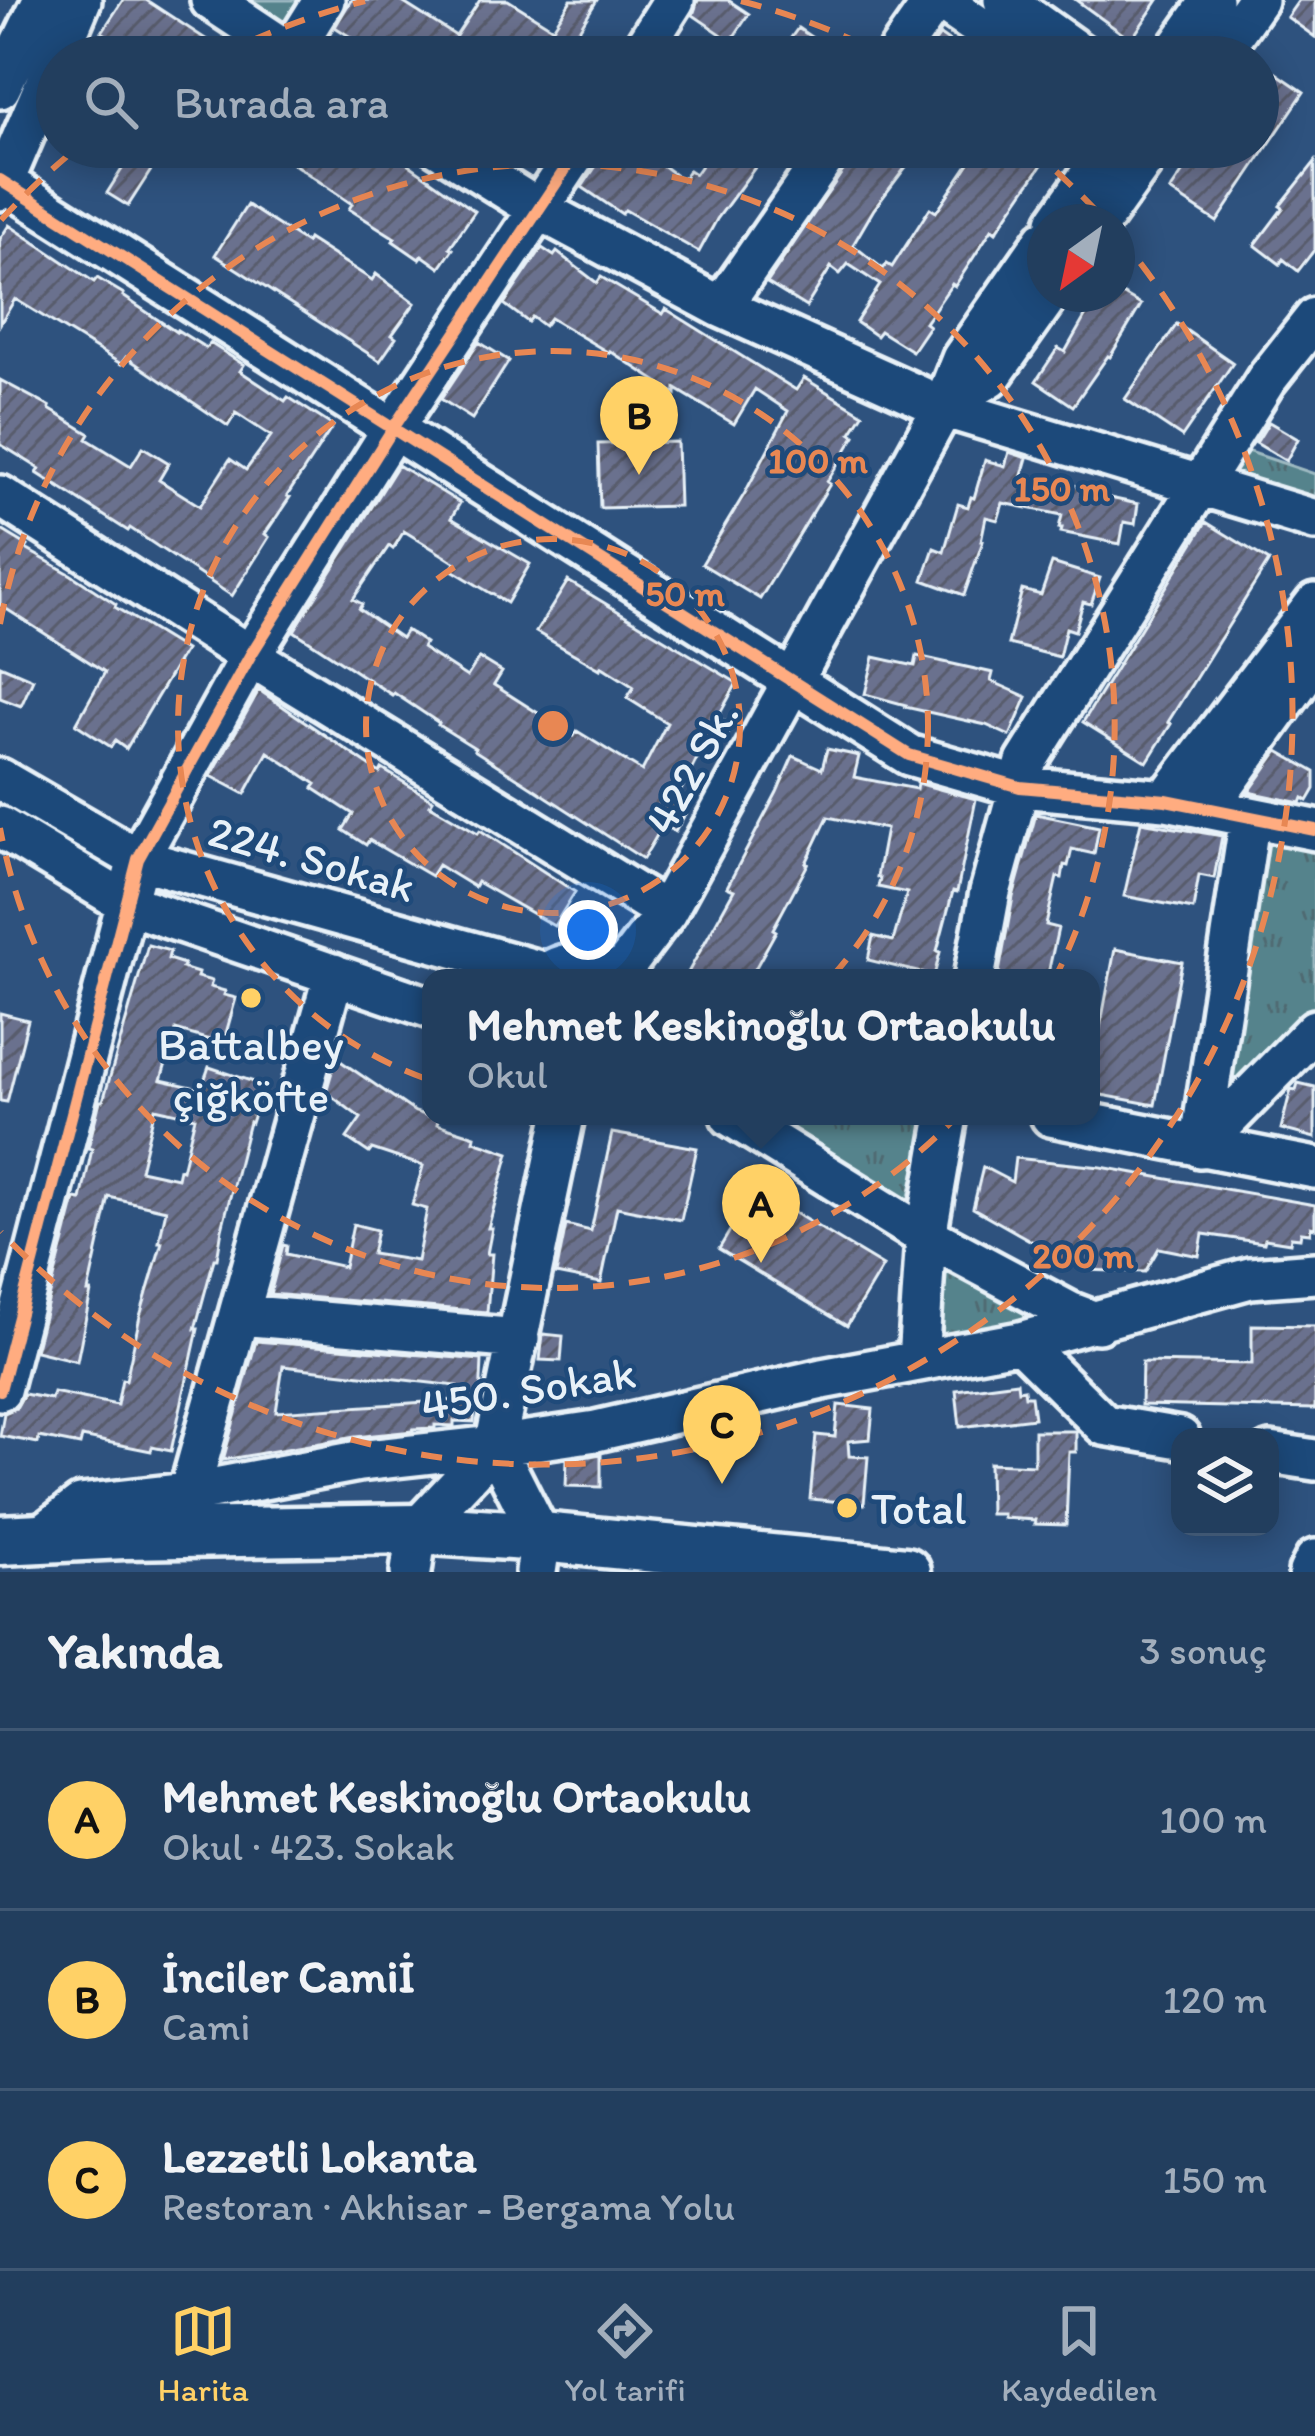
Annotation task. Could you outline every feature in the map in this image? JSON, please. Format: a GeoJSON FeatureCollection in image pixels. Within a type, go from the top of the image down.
{"type":"FeatureCollection","features":[{"type":"Feature","properties":{"kind":"main road"},"geometry":{"type":"LineString","coordinates":[[14,1535],[124,1534],[905,1572]]}},
{"type":"Feature","properties":{"kind":"street"},"geometry":{"type":"LineString","coordinates":[[0,88],[43,0]]}},
{"type":"Feature","properties":{"kind":"street"},"geometry":{"type":"LineString","coordinates":[[66,36],[81,0]]}},
{"type":"Feature","properties":{"kind":"street"},"geometry":{"type":"LineString","coordinates":[[211,0],[265,36]]}},
{"type":"Feature","properties":{"kind":"street"},"geometry":{"type":"LineString","coordinates":[[304,36],[324,0]]}},
{"type":"Feature","properties":{"kind":"street"},"geometry":{"type":"LineString","coordinates":[[651,36],[674,0]]}},
{"type":"Feature","properties":{"kind":"street"},"geometry":{"type":"LineString","coordinates":[[910,36],[937,0],[991,36]]}},
{"type":"Feature","properties":{"kind":"street"},"geometry":{"type":"LineString","coordinates":[[1004,0],[1055,36]]}},
{"type":"Feature","properties":{"kind":"street"},"geometry":{"type":"LineString","coordinates":[[1187,36],[1212,0]]}},
{"type":"Feature","properties":{"kind":"street"},"geometry":{"type":"LineString","coordinates":[[1232,36],[1257,0]]}},
{"type":"Feature","properties":{"kind":"street"},"geometry":{"type":"LineString","coordinates":[[36,105],[1,184],[909,755],[1019,787],[1166,800],[1315,830]]}},
{"type":"Feature","properties":{"kind":"street"},"geometry":{"type":"LineString","coordinates":[[473,168],[540,210],[722,307],[944,407],[1315,520]]}},
{"type":"Feature","properties":{"kind":"street"},"geometry":{"type":"LineString","coordinates":[[0,1390],[138,860],[250,656],[394,427],[567,168]]}},
{"type":"Feature","properties":{"kind":"street"},"geometry":{"type":"LineString","coordinates":[[722,307],[818,168]]}},
{"type":"Feature","properties":{"kind":"street"},"geometry":{"type":"LineString","coordinates":[[1070,204],[1095,168]]}},
{"type":"Feature","properties":{"kind":"street"},"geometry":{"type":"LineString","coordinates":[[1112,204],[1136,168]]}},
{"type":"Feature","properties":{"kind":"street","name":"422 Sk."},"geometry":{"type":"LineString","coordinates":[[624,969],[666,912],[944,407],[962,359],[1027,266]]}},
{"type":"Feature","properties":{"kind":"street","name":"422 Sk."},"geometry":{"type":"LineString","coordinates":[[944,407],[991,376],[1036,312]]}},
{"type":"Feature","properties":{"kind":"street"},"geometry":{"type":"LineString","coordinates":[[976,969],[990,892],[1026,763],[1267,380],[1315,318]]}},
{"type":"Feature","properties":{"kind":"street"},"geometry":{"type":"LineString","coordinates":[[0,496],[666,912]]}},
{"type":"Feature","properties":{"kind":"street"},"geometry":{"type":"LineString","coordinates":[[1166,800],[1315,604]]}},
{"type":"Feature","properties":{"kind":"street"},"geometry":{"type":"LineString","coordinates":[[1208,808],[1315,659]]}},
{"type":"Feature","properties":{"kind":"street","name":"224. Sokak"},"geometry":{"type":"LineString","coordinates":[[0,779],[138,860],[522,969]]}},
{"type":"Feature","properties":{"kind":"street"},"geometry":{"type":"LineString","coordinates":[[1200,1147],[1250,817]]}},
{"type":"Feature","properties":{"kind":"street"},"geometry":{"type":"LineString","coordinates":[[0,827],[128,904],[422,1005]]}},
{"type":"Feature","properties":{"kind":"street"},"geometry":{"type":"LineString","coordinates":[[554,969],[583,962],[605,969]]}},
{"type":"Feature","properties":{"kind":"street"},"geometry":{"type":"LineString","coordinates":[[189,1492],[334,974]]}},
{"type":"Feature","properties":{"kind":"street"},"geometry":{"type":"LineString","coordinates":[[1200,1147],[1315,1030]]}},
{"type":"Feature","properties":{"kind":"street"},"geometry":{"type":"LineString","coordinates":[[414,1550],[495,1446],[562,1125]]}},
{"type":"Feature","properties":{"kind":"street"},"geometry":{"type":"LineString","coordinates":[[746,1125],[926,1236],[1069,1312],[1098,1322]]}},
{"type":"Feature","properties":{"kind":"street"},"geometry":{"type":"LineString","coordinates":[[918,1361],[926,1236],[945,1125]]}},
{"type":"Feature","properties":{"kind":"street"},"geometry":{"type":"LineString","coordinates":[[1094,1125],[1315,1168]]}},
{"type":"Feature","properties":{"kind":"street","name":"450. Sokak"},"geometry":{"type":"LineString","coordinates":[[14,1535],[81,1504],[596,1431],[822,1379],[1020,1342],[1250,1278],[1315,1273]]}},
{"type":"Feature","properties":{"kind":"street"},"geometry":{"type":"LineString","coordinates":[[239,1315],[519,1339]]}},
{"type":"Feature","properties":{"kind":"street"},"geometry":{"type":"LineString","coordinates":[[1020,1342],[1104,1425],[1171,1436]]}},
{"type":"Feature","properties":{"kind":"street"},"geometry":{"type":"LineString","coordinates":[[495,1446],[539,1554]]}},
{"type":"Feature","properties":{"kind":"street"},"geometry":{"type":"LineString","coordinates":[[1279,1454],[1315,1460]]}},
{"type":"Feature","properties":{"kind":"street"},"geometry":{"type":"LineString","coordinates":[[1309,1572],[1315,1560]]}},
{"type":"Feature","properties":{"kind":"green space"},"geometry":{"type":"Polygon","coordinates":[[[246,0],[324,0],[297,36],[246,0]]]}},
{"type":"Feature","properties":{"kind":"green space"},"geometry":{"type":"Polygon","coordinates":[[[1238,448],[1315,474],[1315,515],[1217,477],[1238,448]]]}},
{"type":"Feature","properties":{"kind":"green space"},"geometry":{"type":"Polygon","coordinates":[[[1258,831],[1315,844],[1315,1018],[1213,1123],[1258,831]]]}},
{"type":"Feature","properties":{"kind":"green space"},"geometry":{"type":"Polygon","coordinates":[[[779,1125],[925,1125],[908,1200],[779,1125]]]}},
{"type":"Feature","properties":{"kind":"green space"},"geometry":{"type":"Polygon","coordinates":[[[931,1248],[1061,1325],[925,1350],[931,1248]]]}},
{"type":"Feature","properties":{"kind":"building"},"geometry":{"type":"Polygon","coordinates":[[[123,0],[146,0],[201,36],[108,36],[102,32],[123,0]]]}},
{"type":"Feature","properties":{"kind":"building"},"geometry":{"type":"Polygon","coordinates":[[[351,0],[399,0],[456,36],[349,36],[335,27],[351,0]]]}},
{"type":"Feature","properties":{"kind":"building"},"geometry":{"type":"Polygon","coordinates":[[[480,0],[508,0],[553,28],[571,0],[597,0],[575,36],[456,36],[480,0]]]}},
{"type":"Feature","properties":{"kind":"building"},"geometry":{"type":"Polygon","coordinates":[[[698,0],[728,0],[749,14],[734,36],[724,36],[693,15],[698,0]]]}},
{"type":"Feature","properties":{"kind":"building"},"geometry":{"type":"Polygon","coordinates":[[[1076,0],[1158,0],[1134,36],[1126,36],[1076,0]]]}},
{"type":"Feature","properties":{"kind":"building"},"geometry":{"type":"Polygon","coordinates":[[[1299,0],[1315,0],[1315,37],[1287,17],[1299,0]]]}},
{"type":"Feature","properties":{"kind":"building"},"geometry":{"type":"Polygon","coordinates":[[[1279,75],[1304,92],[1279,129],[1279,75]]]}},
{"type":"Feature","properties":{"kind":"building"},"geometry":{"type":"Polygon","coordinates":[[[1315,162],[1315,249],[1298,271],[1255,245],[1315,162]]]}},
{"type":"Feature","properties":{"kind":"building"},"geometry":{"type":"Polygon","coordinates":[[[123,168],[152,168],[128,206],[107,193],[123,168]]]}},
{"type":"Feature","properties":{"kind":"building"},"geometry":{"type":"Polygon","coordinates":[[[300,168],[414,168],[475,211],[440,268],[422,255],[419,259],[349,209],[352,204],[300,168]]]}},
{"type":"Feature","properties":{"kind":"building"},"geometry":{"type":"Polygon","coordinates":[[[595,168],[666,168],[682,180],[689,170],[695,174],[699,168],[755,168],[699,252],[625,210],[622,214],[582,187],[595,168]]]}},
{"type":"Feature","properties":{"kind":"building"},"geometry":{"type":"Polygon","coordinates":[[[845,168],[905,168],[853,245],[883,269],[887,264],[892,267],[930,208],[936,212],[966,168],[1040,168],[996,232],[992,229],[955,286],[952,284],[912,351],[856,322],[880,285],[848,264],[840,274],[831,267],[806,307],[767,283],[845,168]]]}},
{"type":"Feature","properties":{"kind":"building"},"geometry":{"type":"Polygon","coordinates":[[[1186,168],[1253,168],[1217,222],[1170,191],[1186,168]]]}},
{"type":"Feature","properties":{"kind":"building"},"geometry":{"type":"Polygon","coordinates":[[[247,205],[372,280],[376,274],[415,303],[380,361],[215,255],[247,205]]]}},
{"type":"Feature","properties":{"kind":"building"},"geometry":{"type":"Polygon","coordinates":[[[9,225],[94,282],[97,278],[124,294],[176,332],[206,348],[210,343],[244,365],[240,371],[333,426],[287,496],[265,534],[269,537],[232,596],[37,473],[40,469],[0,444],[0,380],[50,407],[90,434],[87,439],[131,466],[143,447],[169,463],[159,480],[200,506],[230,459],[246,470],[271,436],[236,413],[228,426],[126,357],[121,364],[15,299],[0,324],[0,239],[9,225]]]}},
{"type":"Feature","properties":{"kind":"building"},"geometry":{"type":"Polygon","coordinates":[[[542,248],[554,256],[557,252],[597,283],[601,277],[663,314],[666,309],[796,390],[804,378],[863,414],[830,484],[760,599],[702,564],[788,411],[755,389],[734,424],[550,318],[544,326],[532,317],[528,322],[504,304],[542,248]]]}},
{"type":"Feature","properties":{"kind":"building"},"geometry":{"type":"Polygon","coordinates":[[[1135,302],[1141,305],[1073,406],[1036,381],[1058,348],[1065,352],[1088,312],[1135,312],[1135,302]]]}},
{"type":"Feature","properties":{"kind":"building"},"geometry":{"type":"Polygon","coordinates":[[[1177,324],[1233,363],[1182,437],[1125,399],[1177,324]]]}},
{"type":"Feature","properties":{"kind":"building"},"geometry":{"type":"Polygon","coordinates":[[[479,342],[509,361],[472,419],[441,399],[479,342]]]}},
{"type":"Feature","properties":{"kind":"building"},"geometry":{"type":"Polygon","coordinates":[[[1269,422],[1298,439],[1286,461],[1256,443],[1269,422]]]}},
{"type":"Feature","properties":{"kind":"building"},"geometry":{"type":"Polygon","coordinates":[[[677,442],[679,506],[600,508],[598,444],[677,442]]]}},
{"type":"Feature","properties":{"kind":"building"},"geometry":{"type":"Polygon","coordinates":[[[1009,452],[1027,458],[1022,475],[1138,504],[1135,524],[1124,522],[1120,544],[1061,532],[1062,515],[1003,503],[998,520],[986,517],[983,541],[964,595],[923,580],[934,548],[944,552],[958,504],[968,507],[974,498],[985,460],[1005,466],[1009,452]]]}},
{"type":"Feature","properties":{"kind":"building"},"geometry":{"type":"Polygon","coordinates":[[[398,465],[460,503],[451,518],[530,564],[507,603],[452,570],[456,563],[404,531],[353,599],[362,604],[359,609],[401,638],[406,630],[425,643],[422,648],[467,677],[479,658],[502,672],[494,685],[574,736],[577,731],[642,771],[667,723],[627,698],[634,687],[536,632],[568,581],[737,683],[718,717],[733,726],[717,751],[705,743],[676,800],[689,807],[675,832],[663,825],[643,859],[294,631],[398,465]]]}},
{"type":"Feature","properties":{"kind":"building"},"geometry":{"type":"Polygon","coordinates":[[[1206,522],[1269,561],[1147,762],[1083,722],[1206,522]]]}},
{"type":"Feature","properties":{"kind":"building"},"geometry":{"type":"Polygon","coordinates":[[[0,529],[185,650],[126,749],[115,741],[111,747],[76,724],[105,672],[0,605],[0,529]]]}},
{"type":"Feature","properties":{"kind":"building"},"geometry":{"type":"Polygon","coordinates":[[[1052,563],[1100,578],[1091,604],[1083,602],[1075,631],[1066,628],[1059,657],[1008,644],[1022,590],[1041,595],[1052,563]]]}},
{"type":"Feature","properties":{"kind":"building"},"geometry":{"type":"Polygon","coordinates":[[[917,656],[993,673],[991,681],[1027,697],[1010,736],[986,725],[865,694],[874,657],[915,666],[917,656]]]}},
{"type":"Feature","properties":{"kind":"building"},"geometry":{"type":"Polygon","coordinates":[[[0,665],[33,679],[21,706],[0,698],[0,665]]]}},
{"type":"Feature","properties":{"kind":"building"},"geometry":{"type":"Polygon","coordinates":[[[259,690],[380,773],[382,769],[433,800],[430,805],[480,830],[575,892],[554,926],[438,865],[431,876],[369,840],[366,845],[343,830],[353,814],[268,752],[245,794],[211,776],[259,690]]]}},
{"type":"Feature","properties":{"kind":"building"},"geometry":{"type":"Polygon","coordinates":[[[827,749],[859,756],[854,777],[916,789],[917,783],[976,799],[936,969],[905,969],[868,960],[873,936],[893,941],[907,893],[878,887],[886,829],[828,817],[755,969],[690,969],[734,890],[727,887],[793,756],[822,769],[827,749]]]}},
{"type":"Feature","properties":{"kind":"building"},"geometry":{"type":"Polygon","coordinates":[[[1278,751],[1315,772],[1315,789],[1308,801],[1249,792],[1278,751]]]}},
{"type":"Feature","properties":{"kind":"building"},"geometry":{"type":"Polygon","coordinates":[[[1036,814],[1099,827],[1094,854],[1072,849],[1062,878],[1057,877],[1046,925],[1058,928],[1049,969],[1000,969],[1036,814]]]}},
{"type":"Feature","properties":{"kind":"building"},"geometry":{"type":"Polygon","coordinates":[[[1141,822],[1222,836],[1214,878],[1199,875],[1193,909],[1124,896],[1141,822]]]}},
{"type":"Feature","properties":{"kind":"building"},"geometry":{"type":"Polygon","coordinates":[[[148,945],[170,951],[168,959],[184,964],[182,968],[212,981],[210,987],[236,998],[223,1044],[176,1030],[161,1080],[201,1089],[209,1067],[263,1085],[195,1329],[171,1451],[82,1437],[80,1445],[0,1436],[4,1413],[16,1408],[24,1394],[51,1399],[53,1392],[117,1405],[122,1379],[126,1380],[166,1210],[109,1197],[77,1361],[35,1351],[75,1199],[81,1200],[92,1149],[88,1148],[148,945]],[[155,1108],[140,1170],[177,1178],[195,1117],[155,1108]]]}},
{"type":"Feature","properties":{"kind":"building"},"geometry":{"type":"Polygon","coordinates":[[[1115,949],[1182,962],[1155,1105],[1100,1095],[1100,1028],[1115,949]]]}},
{"type":"Feature","properties":{"kind":"building"},"geometry":{"type":"Polygon","coordinates":[[[0,1013],[28,1020],[7,1102],[0,1101],[0,1013]]]}},
{"type":"Feature","properties":{"kind":"building"},"geometry":{"type":"Polygon","coordinates":[[[336,1058],[422,1114],[422,1125],[440,1125],[475,1136],[474,1141],[509,1153],[488,1228],[492,1228],[487,1254],[492,1254],[487,1312],[270,1294],[283,1245],[286,1254],[344,1267],[353,1224],[377,1230],[372,1254],[417,1261],[427,1209],[412,1205],[423,1166],[372,1149],[369,1153],[347,1138],[361,1118],[326,1092],[336,1058]]]}},
{"type":"Feature","properties":{"kind":"building"},"geometry":{"type":"Polygon","coordinates":[[[1298,1083],[1315,1087],[1315,1138],[1281,1129],[1291,1089],[1296,1090],[1298,1083]]]}},
{"type":"Feature","properties":{"kind":"building"},"geometry":{"type":"Polygon","coordinates":[[[612,1133],[697,1148],[681,1220],[617,1207],[601,1283],[556,1274],[566,1225],[591,1231],[612,1133]]]}},
{"type":"Feature","properties":{"kind":"building"},"geometry":{"type":"Polygon","coordinates":[[[1015,1158],[1101,1167],[1315,1205],[1315,1228],[1301,1232],[1300,1238],[1291,1237],[1290,1243],[1203,1234],[1199,1256],[1159,1248],[1145,1272],[1083,1270],[973,1208],[983,1167],[1012,1182],[1015,1158]]]}},
{"type":"Feature","properties":{"kind":"building"},"geometry":{"type":"Polygon","coordinates":[[[755,1189],[883,1266],[847,1326],[719,1249],[755,1189]]]}},
{"type":"Feature","properties":{"kind":"building"},"geometry":{"type":"Polygon","coordinates":[[[1252,1325],[1315,1326],[1315,1409],[1141,1405],[1142,1362],[1252,1364],[1252,1325]]]}},
{"type":"Feature","properties":{"kind":"building"},"geometry":{"type":"Polygon","coordinates":[[[543,1334],[563,1336],[561,1361],[540,1360],[543,1334]]]}},
{"type":"Feature","properties":{"kind":"building"},"geometry":{"type":"Polygon","coordinates":[[[256,1341],[482,1360],[474,1422],[454,1421],[454,1426],[435,1425],[223,1460],[256,1341]],[[283,1366],[276,1412],[456,1400],[457,1386],[283,1366]]]}},
{"type":"Feature","properties":{"kind":"building"},"geometry":{"type":"Polygon","coordinates":[[[1017,1382],[1018,1390],[1031,1396],[1034,1418],[960,1427],[956,1390],[1017,1382]]]}},
{"type":"Feature","properties":{"kind":"building"},"geometry":{"type":"Polygon","coordinates":[[[838,1405],[873,1409],[870,1439],[848,1441],[849,1456],[868,1457],[864,1504],[810,1499],[816,1435],[835,1437],[838,1405]]]}},
{"type":"Feature","properties":{"kind":"building"},"geometry":{"type":"Polygon","coordinates":[[[739,1426],[735,1456],[690,1449],[692,1434],[739,1426]]]}},
{"type":"Feature","properties":{"kind":"building"},"geometry":{"type":"Polygon","coordinates":[[[1034,1431],[1076,1431],[1076,1452],[1069,1452],[1066,1525],[990,1514],[989,1463],[1034,1465],[1034,1431]]]}},
{"type":"Feature","properties":{"kind":"building"},"geometry":{"type":"Polygon","coordinates":[[[601,1454],[601,1487],[566,1486],[567,1460],[601,1454]]]}},
{"type":"Feature","properties":{"kind":"cycle path"},"geometry":{"type":"LineString","coordinates":[[0,1390],[138,859],[250,656],[394,427],[566,168]]}},
{"type":"Feature","properties":{"kind":"cycle path"},"geometry":{"type":"LineString","coordinates":[[0,180],[909,755],[1020,787],[1166,800],[1315,830]]}},
{"type":"Feature","properties":{"kind":"place","name":"İnciler Camiİ"},"geometry":{"type":"Point","coordinates":[639,475]}},
{"type":"Feature","properties":{"kind":"place","name":"Battalbey çiğköfte"},"geometry":{"type":"Point","coordinates":[251,998]}},
{"type":"Feature","properties":{"kind":"place","name":"Mehmet Keskinoğlu Ortaokulu"},"geometry":{"type":"Point","coordinates":[761,1263]}},
{"type":"Feature","properties":{"kind":"place","name":"Lezzetli Lokanta"},"geometry":{"type":"Point","coordinates":[722,1484]}},
{"type":"Feature","properties":{"kind":"place","name":"Total"},"geometry":{"type":"Point","coordinates":[847,1508]}}]}
